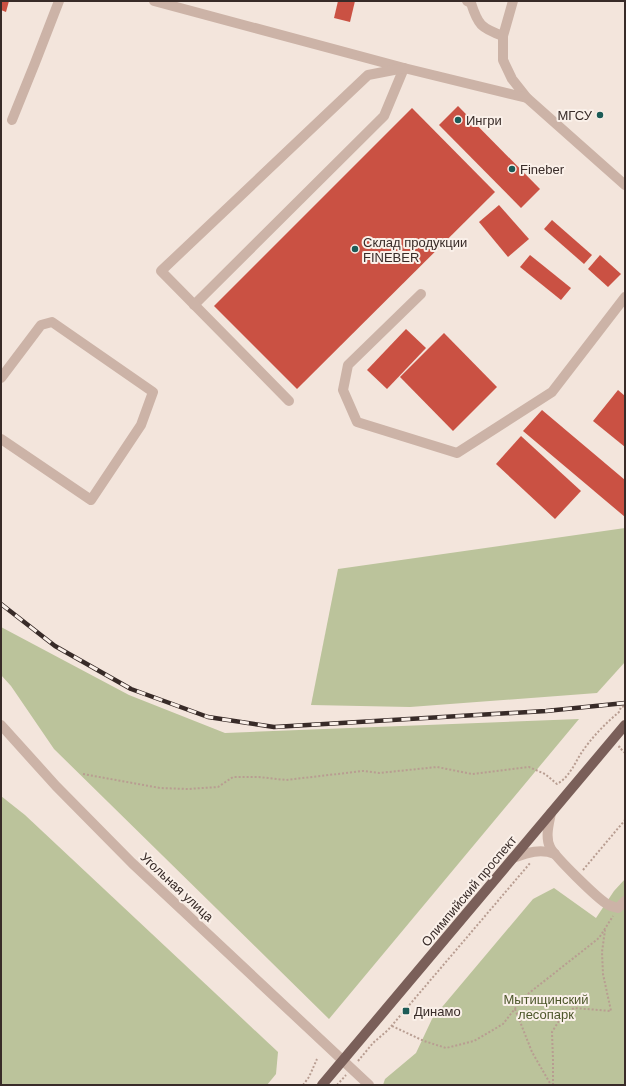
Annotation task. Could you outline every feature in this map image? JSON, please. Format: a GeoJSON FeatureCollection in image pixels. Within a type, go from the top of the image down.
{"type":"FeatureCollection","features":[{"type":"Feature","properties":{"kind":"main road","name":"Олимпийский проспект"},"geometry":{"type":"LineString","coordinates":[[322,1085],[551,813],[619,740],[625,725]]}},
{"type":"Feature","properties":{"kind":"street"},"geometry":{"type":"LineString","coordinates":[[12,120],[59,1]]}},
{"type":"Feature","properties":{"kind":"street"},"geometry":{"type":"LineString","coordinates":[[154,1],[404,68],[527,98]]}},
{"type":"Feature","properties":{"kind":"street"},"geometry":{"type":"LineString","coordinates":[[467,1],[471,4],[476,19],[485,30],[503,36]]}},
{"type":"Feature","properties":{"kind":"street"},"geometry":{"type":"LineString","coordinates":[[513,1],[503,36],[503,60],[512,79],[527,98],[625,185]]}},
{"type":"Feature","properties":{"kind":"street"},"geometry":{"type":"LineString","coordinates":[[289,402],[161,271],[368,75],[404,68]]}},
{"type":"Feature","properties":{"kind":"street"},"geometry":{"type":"LineString","coordinates":[[194,305],[384,116],[404,68]]}},
{"type":"Feature","properties":{"kind":"street"},"geometry":{"type":"LineString","coordinates":[[421,294],[348,365],[343,390],[357,422],[457,453],[552,392],[625,298]]}},
{"type":"Feature","properties":{"kind":"street"},"geometry":{"type":"LineString","coordinates":[[1,378],[41,325],[52,322],[153,392],[141,425],[91,500],[1,439]]}},
{"type":"Feature","properties":{"kind":"street","name":"Угольная улица"},"geometry":{"type":"LineString","coordinates":[[1,725],[56,786],[132,863],[369,1085]]}},
{"type":"Feature","properties":{"kind":"street"},"geometry":{"type":"LineString","coordinates":[[551,813],[548,838],[550,847],[555,854],[592,893],[607,905],[622,904]]}},
{"type":"Feature","properties":{"kind":"street"},"geometry":{"type":"LineString","coordinates":[[513,858],[535,851],[547,851],[555,854]]}},
{"type":"Feature","properties":{"kind":"path"},"geometry":{"type":"LineString","coordinates":[[83,774],[160,788],[188,789],[218,787],[233,776],[286,780],[363,770],[379,773],[437,767],[472,774],[529,767],[545,774],[558,784],[562,782],[590,742],[619,712],[621,707],[625,706]]}},
{"type":"Feature","properties":{"kind":"path"},"geometry":{"type":"LineString","coordinates":[[619,740],[619,747],[625,753]]}},
{"type":"Feature","properties":{"kind":"path"},"geometry":{"type":"LineString","coordinates":[[578,877],[625,820]]}},
{"type":"Feature","properties":{"kind":"path"},"geometry":{"type":"LineString","coordinates":[[352,1068],[391,1026],[532,861]]}},
{"type":"Feature","properties":{"kind":"path"},"geometry":{"type":"LineString","coordinates":[[391,1026],[424,1042],[446,1048],[474,1041],[503,1024],[524,997],[599,938],[622,904]]}},
{"type":"Feature","properties":{"kind":"path"},"geometry":{"type":"LineString","coordinates":[[552,1085],[552,1032],[562,1016],[574,1008],[611,1011],[603,974],[602,952],[605,929]]}},
{"type":"Feature","properties":{"kind":"path"},"geometry":{"type":"LineString","coordinates":[[515,1010],[532,1052],[552,1085]]}},
{"type":"Feature","properties":{"kind":"path"},"geometry":{"type":"LineString","coordinates":[[303,1085],[309,1077],[317,1059]]}},
{"type":"Feature","properties":{"kind":"green space"},"geometry":{"type":"Polygon","coordinates":[[[625,528],[625,662],[597,693],[410,707],[311,705],[338,569],[625,528]]]}},
{"type":"Feature","properties":{"kind":"green space"},"geometry":{"type":"Polygon","coordinates":[[[1,627],[129,695],[225,733],[579,719],[329,1019],[54,749],[11,686],[1,675],[1,627]]]}},
{"type":"Feature","properties":{"kind":"green space"},"geometry":{"type":"Polygon","coordinates":[[[1,796],[25,815],[278,1052],[276,1074],[267,1085],[1,1085],[1,796]]]}},
{"type":"Feature","properties":{"kind":"green space","name":"Мытищинский лесопарк"},"geometry":{"type":"Polygon","coordinates":[[[625,879],[625,1085],[383,1085],[385,1079],[416,1053],[432,1019],[533,899],[554,888],[596,918],[614,891],[625,879]]]}},
{"type":"Feature","properties":{"kind":"building"},"geometry":{"type":"Polygon","coordinates":[[[1,1],[9,1],[6,12],[1,10],[1,1]]]}},
{"type":"Feature","properties":{"kind":"building"},"geometry":{"type":"Polygon","coordinates":[[[338,1],[355,1],[350,22],[334,18],[338,1]]]}},
{"type":"Feature","properties":{"kind":"building"},"geometry":{"type":"Polygon","coordinates":[[[458,106],[540,189],[521,208],[439,125],[458,106]]]}},
{"type":"Feature","properties":{"kind":"building","name":"Склад продукции FINEBER"},"geometry":{"type":"Polygon","coordinates":[[[412,108],[495,192],[297,389],[214,306],[412,108]]]}},
{"type":"Feature","properties":{"kind":"building"},"geometry":{"type":"Polygon","coordinates":[[[499,205],[529,239],[508,257],[479,222],[499,205]]]}},
{"type":"Feature","properties":{"kind":"building"},"geometry":{"type":"Polygon","coordinates":[[[552,220],[592,255],[584,264],[544,229],[552,220]]]}},
{"type":"Feature","properties":{"kind":"building"},"geometry":{"type":"Polygon","coordinates":[[[530,255],[571,288],[561,300],[520,267],[530,255]]]}},
{"type":"Feature","properties":{"kind":"building"},"geometry":{"type":"Polygon","coordinates":[[[600,255],[621,274],[608,287],[588,269],[600,255]]]}},
{"type":"Feature","properties":{"kind":"building"},"geometry":{"type":"Polygon","coordinates":[[[406,329],[426,348],[387,389],[367,370],[406,329]]]}},
{"type":"Feature","properties":{"kind":"building"},"geometry":{"type":"Polygon","coordinates":[[[444,333],[497,387],[453,431],[400,377],[444,333]]]}},
{"type":"Feature","properties":{"kind":"building"},"geometry":{"type":"Polygon","coordinates":[[[618,390],[625,396],[625,447],[593,421],[618,390]]]}},
{"type":"Feature","properties":{"kind":"building"},"geometry":{"type":"Polygon","coordinates":[[[542,410],[625,480],[625,517],[523,431],[542,410]]]}},
{"type":"Feature","properties":{"kind":"building"},"geometry":{"type":"Polygon","coordinates":[[[521,436],[581,491],[555,519],[496,464],[521,436]]]}},
{"type":"Feature","properties":{"kind":"railway"},"geometry":{"type":"LineString","coordinates":[[1,604],[55,646],[131,689],[208,717],[274,727],[546,711],[625,703]]}},
{"type":"Feature","properties":{"kind":"place","name":"МГСУ"},"geometry":{"type":"Point","coordinates":[600,115]}},
{"type":"Feature","properties":{"kind":"place","name":"Ингри"},"geometry":{"type":"Point","coordinates":[458,120]}},
{"type":"Feature","properties":{"kind":"place","name":"Fineber"},"geometry":{"type":"Point","coordinates":[512,169]}},
{"type":"Feature","properties":{"kind":"place","name":"Склад продукции FINEBER"},"geometry":{"type":"Point","coordinates":[355,249]}},
{"type":"Feature","properties":{"kind":"place","name":"Динамо"},"geometry":{"type":"Point","coordinates":[406,1011]}}]}
